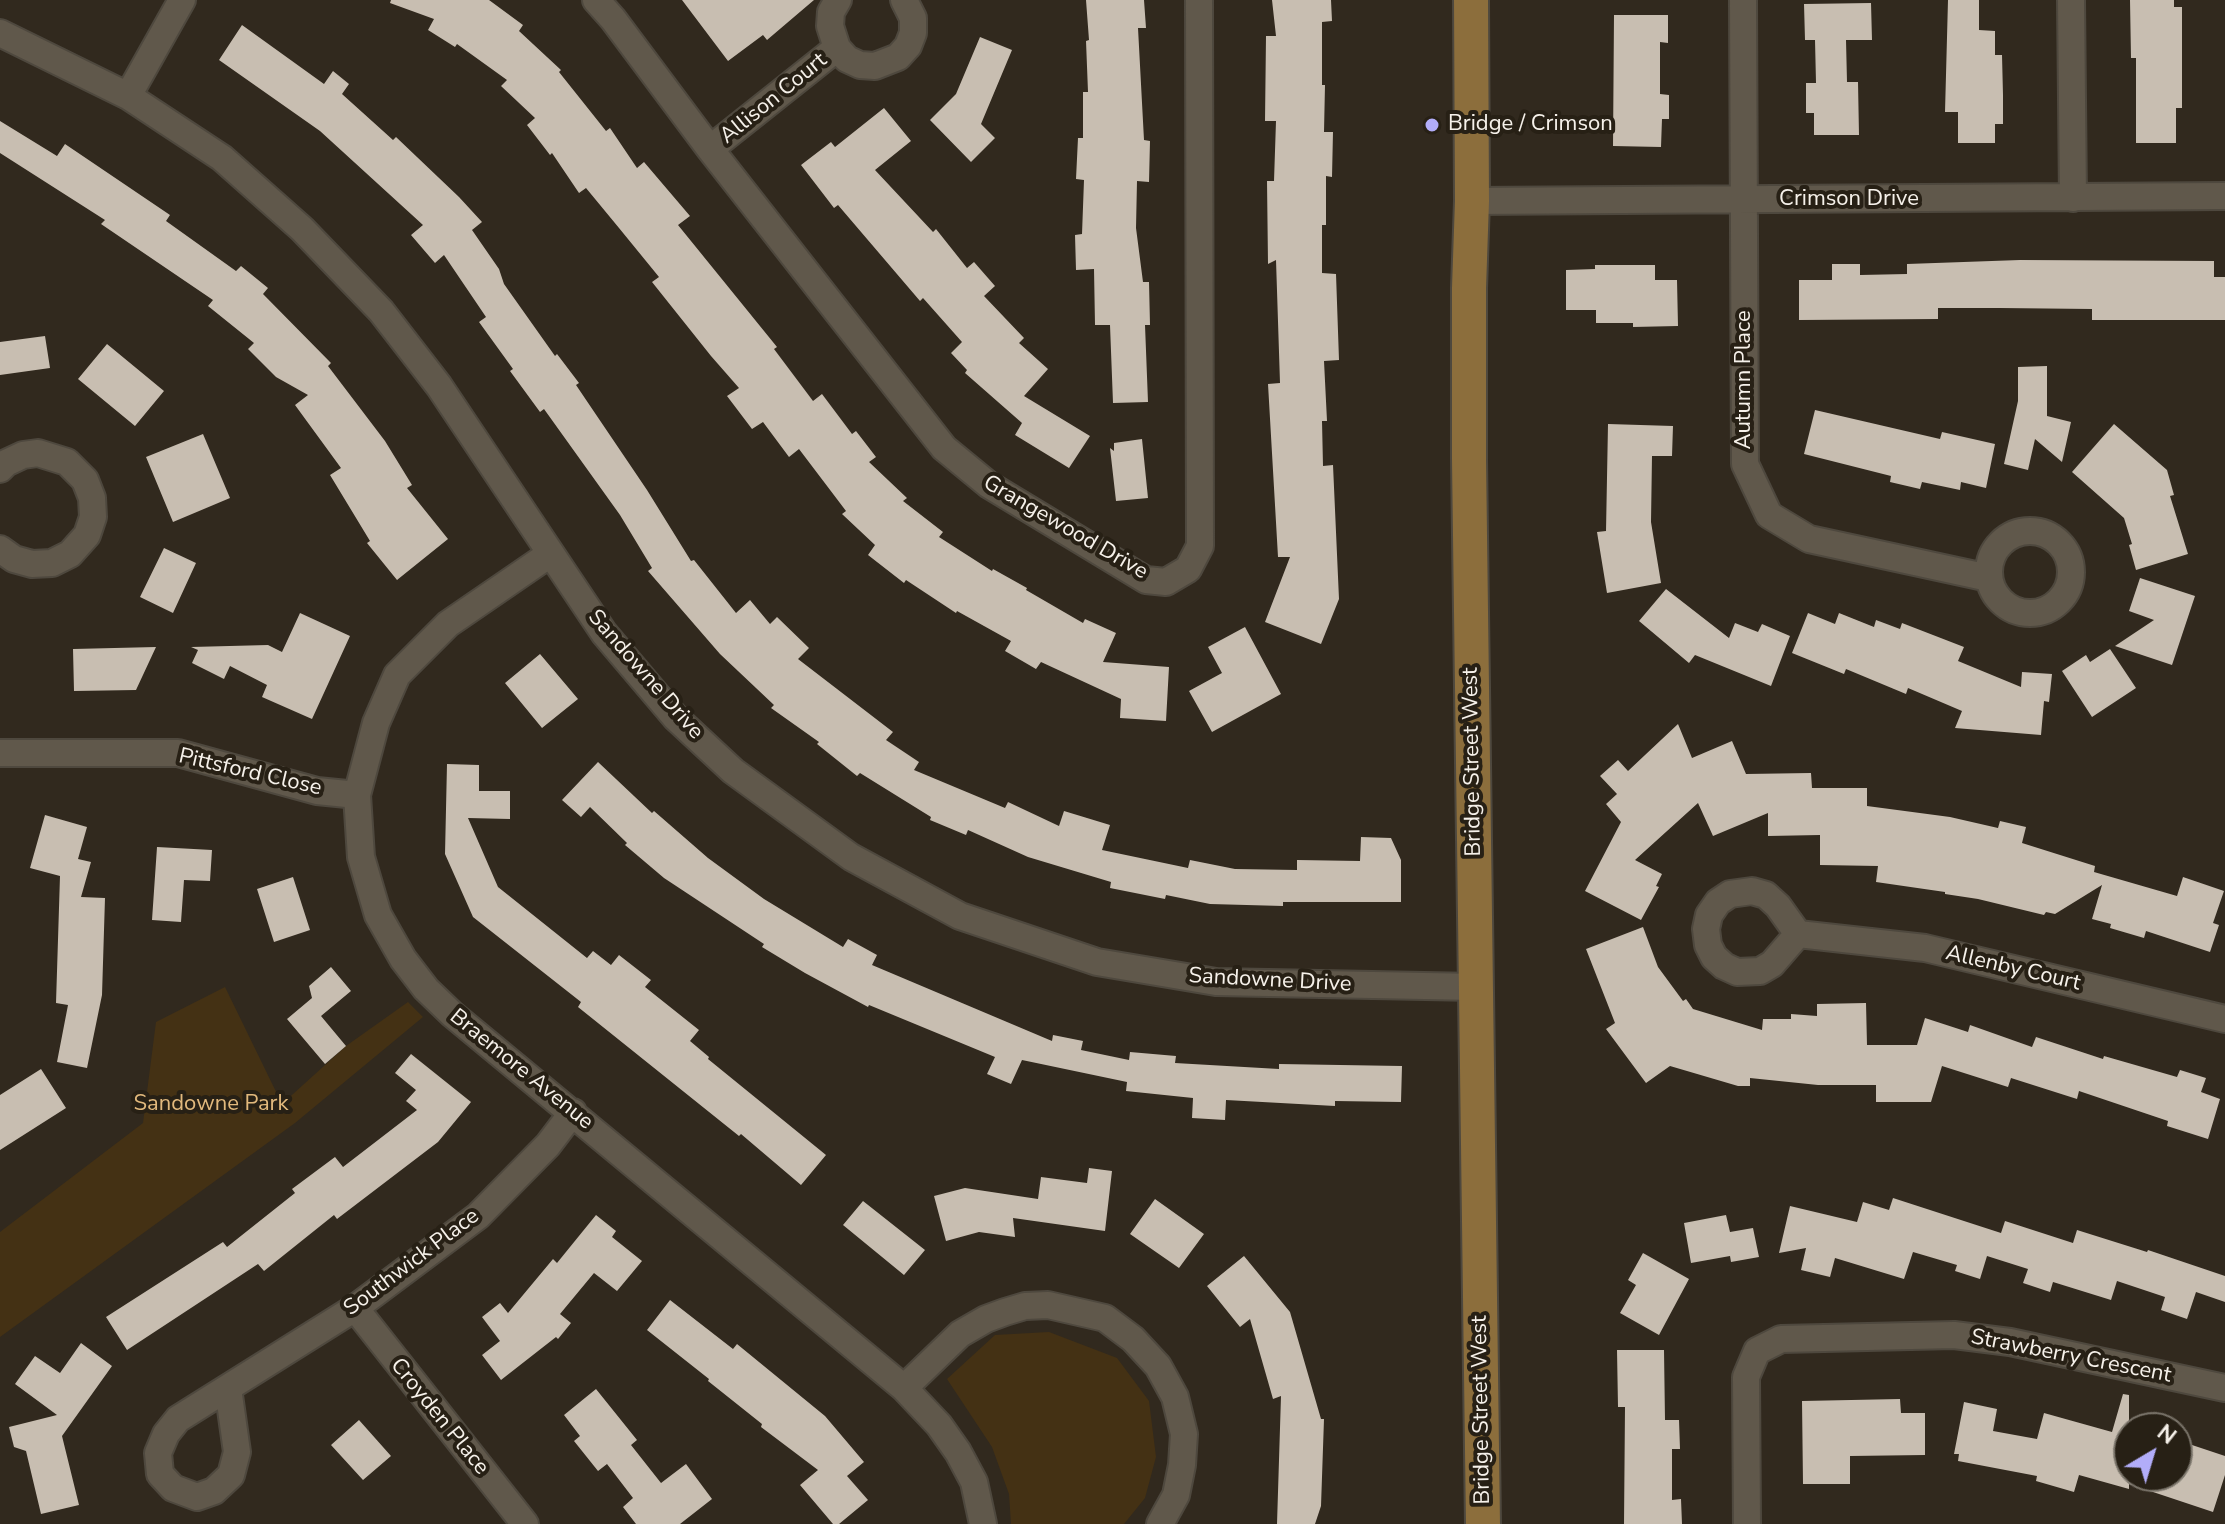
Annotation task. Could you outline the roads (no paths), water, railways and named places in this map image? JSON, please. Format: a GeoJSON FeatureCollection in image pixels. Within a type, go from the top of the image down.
{"type":"FeatureCollection","features":[{"type":"Feature","properties":{"kind":"main road","name":"Bridge Street West"},"geometry":{"type":"LineString","coordinates":[[1471,0],[1469,443],[1483,1524]]}},
{"type":"Feature","properties":{"kind":"street"},"geometry":{"type":"LineString","coordinates":[[128,96],[182,0]]}},
{"type":"Feature","properties":{"kind":"street","name":"Grangewood Drive"},"geometry":{"type":"LineString","coordinates":[[596,0],[944,448],[989,485],[1146,580],[1166,582],[1188,569],[1200,546],[1199,0]]}},
{"type":"Feature","properties":{"kind":"street","name":"Allison Court"},"geometry":{"type":"LineString","coordinates":[[838,0],[831,12],[830,26],[837,48],[847,59],[860,65],[875,66],[898,57],[908,46],[913,33],[913,18],[904,0]]}},
{"type":"Feature","properties":{"kind":"street","name":"Autumn Place"},"geometry":{"type":"LineString","coordinates":[[1743,0],[1745,464],[1769,515],[1809,539],[1989,578]]}},
{"type":"Feature","properties":{"kind":"street"},"geometry":{"type":"LineString","coordinates":[[2071,0],[2073,198]]}},
{"type":"Feature","properties":{"kind":"street","name":"Sandowne Drive"},"geometry":{"type":"LineString","coordinates":[[0,33],[128,96],[222,158],[302,229],[381,311],[439,386],[604,633],[676,718],[733,771],[851,857],[960,916],[1097,962],[1216,982],[1477,987]]}},
{"type":"Feature","properties":{"kind":"street","name":"Allison Court"},"geometry":{"type":"LineString","coordinates":[[710,149],[837,48]]}},
{"type":"Feature","properties":{"kind":"street","name":"Crimson Drive"},"geometry":{"type":"LineString","coordinates":[[1472,201],[2225,196]]}},
{"type":"Feature","properties":{"kind":"street"},"geometry":{"type":"LineString","coordinates":[[0,469],[23,455],[38,453],[67,462],[85,480],[92,498],[93,517],[87,535],[70,554],[52,563],[32,564],[14,559],[0,549]]}},
{"type":"Feature","properties":{"kind":"street","name":"Braemore Avenue"},"geometry":{"type":"LineString","coordinates":[[550,554],[448,624],[397,675],[376,723],[357,795],[361,857],[378,915],[403,959],[426,989],[452,1014],[904,1388],[939,1425],[958,1452],[974,1482],[983,1524]]}},
{"type":"Feature","properties":{"kind":"street","name":"Pittsford Close"},"geometry":{"type":"LineString","coordinates":[[0,753],[178,753],[317,791],[357,795]]}},
{"type":"Feature","properties":{"kind":"street","name":"Allenby Court"},"geometry":{"type":"LineString","coordinates":[[1798,934],[1925,948],[2225,1019]]}},
{"type":"Feature","properties":{"kind":"street","name":"Southwick Place"},"geometry":{"type":"LineString","coordinates":[[228,1388],[355,1308],[478,1216],[548,1145],[573,1112]]}},
{"type":"Feature","properties":{"kind":"street"},"geometry":{"type":"LineString","coordinates":[[904,1388],[960,1334],[1005,1312],[1025,1306],[1048,1305],[1105,1318],[1133,1339],[1158,1366],[1175,1397],[1184,1434],[1182,1465],[1176,1495],[1160,1524]]}},
{"type":"Feature","properties":{"kind":"street","name":"Croyden Place"},"geometry":{"type":"LineString","coordinates":[[355,1308],[525,1524]]}},
{"type":"Feature","properties":{"kind":"street","name":"Strawberry Crescent"},"geometry":{"type":"LineString","coordinates":[[1747,1524],[1746,1377],[1757,1351],[1781,1339],[1954,1335],[2010,1342],[2225,1388]]}},
{"type":"Feature","properties":{"kind":"place","name":"Bridge / Crimson"},"geometry":{"type":"Point","coordinates":[1432,125]}},
{"type":"Feature","properties":{"kind":"park label","name":"Sandowne Park"},"geometry":{"type":"Point","coordinates":[211,1105]}}]}
